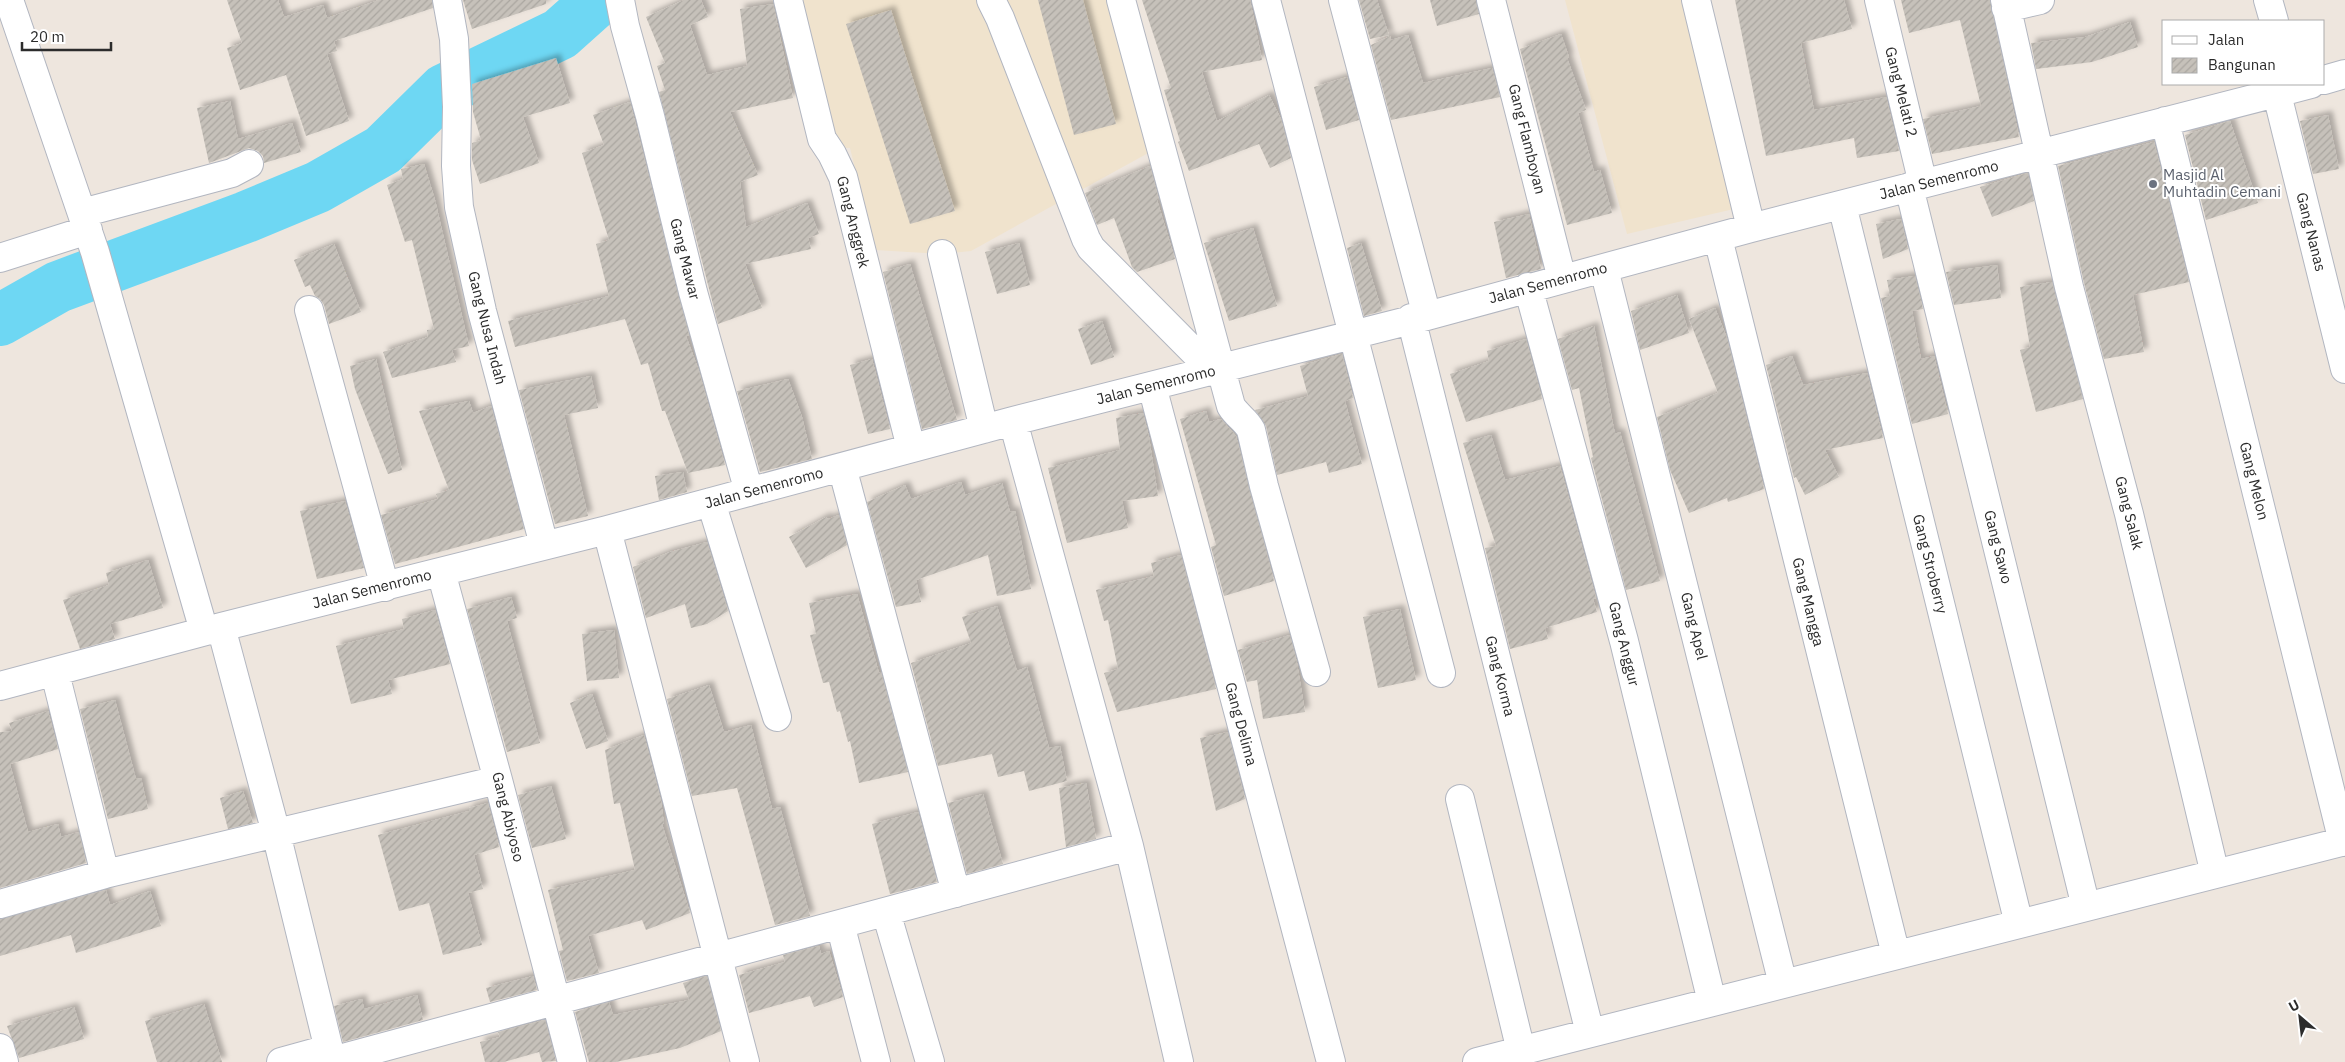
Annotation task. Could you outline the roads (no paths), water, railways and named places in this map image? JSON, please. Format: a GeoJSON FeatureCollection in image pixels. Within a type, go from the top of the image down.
{"type":"FeatureCollection","features":[{"type":"Feature","properties":{"kind":"street"},"geometry":{"type":"LineString","coordinates":[[9,0],[88,232],[276,833],[331,1057]]}},
{"type":"Feature","properties":{"kind":"street","name":"Gang Nusa Indah"},"geometry":{"type":"LineString","coordinates":[[447,0],[454,39],[457,107],[456,166],[459,207],[482,311],[544,545]]}},
{"type":"Feature","properties":{"kind":"street","name":"Gang Mawar"},"geometry":{"type":"LineString","coordinates":[[620,0],[693,292],[749,492]]}},
{"type":"Feature","properties":{"kind":"street","name":"Gang Anggrek"},"geometry":{"type":"LineString","coordinates":[[788,0],[822,139],[843,177],[911,448]]}},
{"type":"Feature","properties":{"kind":"street"},"geometry":{"type":"LineString","coordinates":[[991,0],[1091,248],[1217,369]]}},
{"type":"Feature","properties":{"kind":"street"},"geometry":{"type":"LineString","coordinates":[[1121,0],[1217,369],[1231,406],[1235,413],[1247,422],[1251,430],[1264,486],[1316,672]]}},
{"type":"Feature","properties":{"kind":"street"},"geometry":{"type":"LineString","coordinates":[[1266,0],[1441,674]]}},
{"type":"Feature","properties":{"kind":"street","name":"Gang Korma"},"geometry":{"type":"LineString","coordinates":[[1343,0],[1590,1033]]}},
{"type":"Feature","properties":{"kind":"street","name":"Gang Flamboyan"},"geometry":{"type":"LineString","coordinates":[[1491,0],[1562,279]]}},
{"type":"Feature","properties":{"kind":"street"},"geometry":{"type":"LineString","coordinates":[[1696,0],[1751,228]]}},
{"type":"Feature","properties":{"kind":"street","name":"Gang Melati 2"},"geometry":{"type":"LineString","coordinates":[[1878,0],[1916,186]]}},
{"type":"Feature","properties":{"kind":"street"},"geometry":{"type":"LineString","coordinates":[[2006,4],[2040,0]]}},
{"type":"Feature","properties":{"kind":"street"},"geometry":{"type":"LineString","coordinates":[[2268,0],[2274,20]]}},
{"type":"Feature","properties":{"kind":"street","name":"Gang Salak"},"geometry":{"type":"LineString","coordinates":[[2006,4],[2069,287],[2129,514],[2215,874]]}},
{"type":"Feature","properties":{"kind":"street"},"geometry":{"type":"LineString","coordinates":[[2325,80],[2345,74]]}},
{"type":"Feature","properties":{"kind":"street","name":"Jalan Semenromo"},"geometry":{"type":"LineString","coordinates":[[0,686],[55,673],[212,629],[607,530],[984,428],[1353,336],[1751,228],[2292,88]]}},
{"type":"Feature","properties":{"kind":"street","name":"Gang Nanas"},"geometry":{"type":"LineString","coordinates":[[2292,88],[2345,369]]}},
{"type":"Feature","properties":{"kind":"street","name":"Gang Melon"},"geometry":{"type":"LineString","coordinates":[[2165,121],[2344,841]]}},
{"type":"Feature","properties":{"kind":"street"},"geometry":{"type":"LineString","coordinates":[[0,258],[88,232],[232,173],[249,164]]}},
{"type":"Feature","properties":{"kind":"street","name":"Gang Sawo"},"geometry":{"type":"LineString","coordinates":[[1916,186],[2086,907]]}},
{"type":"Feature","properties":{"kind":"street","name":"Gang Stroberry"},"geometry":{"type":"LineString","coordinates":[[1842,205],[2018,924]]}},
{"type":"Feature","properties":{"kind":"street","name":"Gang Mangga"},"geometry":{"type":"LineString","coordinates":[[1718,238],[1892,945]]}},
{"type":"Feature","properties":{"kind":"street"},"geometry":{"type":"LineString","coordinates":[[942,254],[984,428]]}},
{"type":"Feature","properties":{"kind":"street","name":"Gang Apel"},"geometry":{"type":"LineString","coordinates":[[1604,268],[1784,984]]}},
{"type":"Feature","properties":{"kind":"street","name":"Gang Anggur"},"geometry":{"type":"LineString","coordinates":[[1528,287],[1624,641],[1712,1002]]}},
{"type":"Feature","properties":{"kind":"street"},"geometry":{"type":"LineString","coordinates":[[309,310],[385,586]]}},
{"type":"Feature","properties":{"kind":"street","name":"Gang Delima"},"geometry":{"type":"LineString","coordinates":[[1152,386],[1331,1062]]}},
{"type":"Feature","properties":{"kind":"street"},"geometry":{"type":"LineString","coordinates":[[1013,421],[1129,846],[1178,1062]]}},
{"type":"Feature","properties":{"kind":"street"},"geometry":{"type":"LineString","coordinates":[[842,467],[956,893]]}},
{"type":"Feature","properties":{"kind":"street"},"geometry":{"type":"LineString","coordinates":[[711,502],[777,717]]}},
{"type":"Feature","properties":{"kind":"street"},"geometry":{"type":"LineString","coordinates":[[607,530],[745,1062]]}},
{"type":"Feature","properties":{"kind":"street","name":"Gang Abiyoso"},"geometry":{"type":"LineString","coordinates":[[441,572],[498,780],[554,1001],[572,1062]]}},
{"type":"Feature","properties":{"kind":"street"},"geometry":{"type":"LineString","coordinates":[[55,673],[105,874]]}},
{"type":"Feature","properties":{"kind":"street"},"geometry":{"type":"LineString","coordinates":[[0,904],[105,874],[498,780]]}},
{"type":"Feature","properties":{"kind":"street"},"geometry":{"type":"LineString","coordinates":[[1460,799],[1522,1051]]}},
{"type":"Feature","properties":{"kind":"street"},"geometry":{"type":"LineString","coordinates":[[1477,1062],[1784,984],[1892,945],[2018,924],[2344,841]]}},
{"type":"Feature","properties":{"kind":"street"},"geometry":{"type":"LineString","coordinates":[[281,1062],[331,1057],[554,1001],[1129,846]]}},
{"type":"Feature","properties":{"kind":"street"},"geometry":{"type":"LineString","coordinates":[[886,912],[930,1062]]}},
{"type":"Feature","properties":{"kind":"street"},"geometry":{"type":"LineString","coordinates":[[840,924],[876,1062]]}},
{"type":"Feature","properties":{"kind":"street"},"geometry":{"type":"LineString","coordinates":[[0,1048],[4,1062]]}},
{"type":"Feature","properties":{"kind":"waterway"},"geometry":{"type":"LineString","coordinates":[[0,320],[58,287],[246,217],[318,187],[383,150],[444,90],[560,34],[598,0]]}},
{"type":"Feature","properties":{"kind":"place","name":"Masjid Al Muhtadin Cemani"},"geometry":{"type":"Point","coordinates":[2153,184]}}]}
